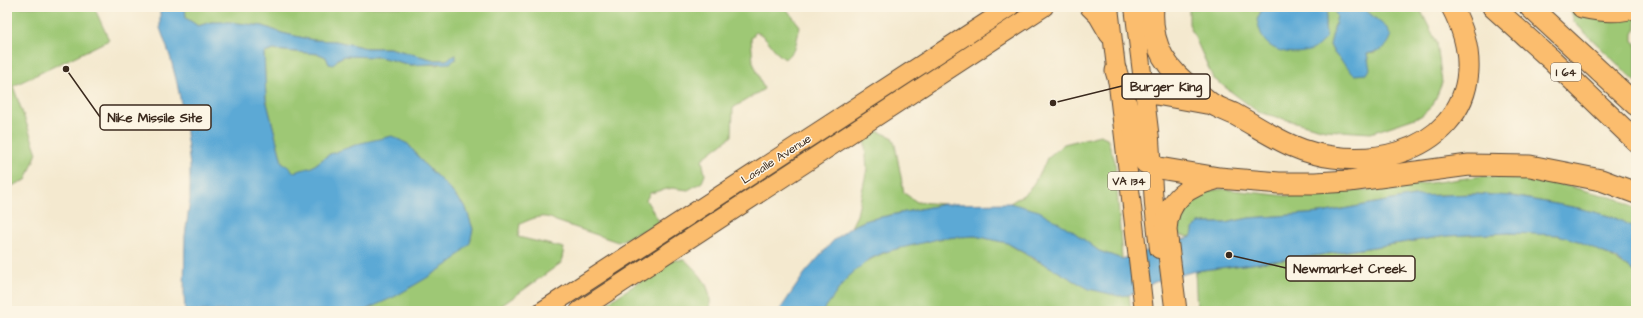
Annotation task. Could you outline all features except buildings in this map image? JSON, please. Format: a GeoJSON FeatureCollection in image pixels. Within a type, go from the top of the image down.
{"type":"FeatureCollection","features":[{"type":"Feature","properties":{"kind":"highway"},"geometry":{"type":"LineString","coordinates":[[1153,7],[1152,17],[1158,48],[1165,62],[1184,84],[1212,104],[1287,145],[1309,152],[1333,157],[1354,159],[1379,157],[1400,152],[1418,145],[1435,135],[1449,121],[1459,105],[1465,89],[1468,70],[1467,53],[1462,32],[1452,7]]}},
{"type":"Feature","properties":{"kind":"highway","name":"I 64"},"geometry":{"type":"LineString","coordinates":[[1493,7],[1554,61],[1636,140]]}},
{"type":"Feature","properties":{"kind":"highway","name":"I 64"},"geometry":{"type":"LineString","coordinates":[[1530,7],[1636,105]]}},
{"type":"Feature","properties":{"kind":"highway"},"geometry":{"type":"LineString","coordinates":[[1582,7],[1619,11],[1636,7]]}},
{"type":"Feature","properties":{"kind":"highway"},"geometry":{"type":"LineString","coordinates":[[1116,71],[1134,130],[1138,153],[1146,163],[1152,167],[1219,178],[1279,183],[1315,183],[1349,181],[1469,166],[1530,166],[1601,180],[1636,193]]}},
{"type":"Feature","properties":{"kind":"highway"},"geometry":{"type":"LineString","coordinates":[[1145,92],[1212,104]]}},
{"type":"Feature","properties":{"kind":"highway"},"geometry":{"type":"LineString","coordinates":[[1171,305],[1162,238],[1169,212],[1180,195],[1188,189],[1200,183],[1219,178]]}},
{"type":"Feature","properties":{"kind":"main road","name":"Lasalle Avenue"},"geometry":{"type":"LineString","coordinates":[[542,311],[1010,7]]}},
{"type":"Feature","properties":{"kind":"main road","name":"Lasalle Avenue"},"geometry":{"type":"LineString","coordinates":[[579,311],[1044,7]]}},
{"type":"Feature","properties":{"kind":"main road"},"geometry":{"type":"LineString","coordinates":[[904,98],[997,46],[1059,7]]}},
{"type":"Feature","properties":{"kind":"main road"},"geometry":{"type":"LineString","coordinates":[[1089,7],[1098,16],[1112,41]]}},
{"type":"Feature","properties":{"kind":"main road","name":"VA 134"},"geometry":{"type":"LineString","coordinates":[[1108,7],[1144,307]]}},
{"type":"Feature","properties":{"kind":"main road","name":"VA 134"},"geometry":{"type":"LineString","coordinates":[[1134,7],[1145,92],[1152,167],[1162,238]]}},
{"type":"Feature","properties":{"kind":"green space"},"geometry":{"type":"Polygon","coordinates":[[[7,7],[94,7],[109,40],[13,86],[37,153],[26,180],[7,188],[7,7]]]}},
{"type":"Feature","properties":{"kind":"green space"},"geometry":{"type":"Polygon","coordinates":[[[185,7],[785,7],[800,26],[795,49],[785,59],[777,53],[761,34],[756,32],[751,38],[753,62],[764,89],[733,108],[732,136],[702,159],[705,175],[702,182],[688,190],[672,188],[650,193],[646,200],[660,223],[618,242],[547,217],[534,218],[520,224],[518,237],[564,248],[561,263],[494,311],[364,311],[372,307],[473,229],[466,208],[447,186],[425,165],[408,144],[330,154],[312,167],[294,173],[282,162],[266,99],[264,53],[274,50],[319,54],[326,57],[329,64],[344,56],[380,57],[411,65],[438,65],[456,55],[446,60],[435,60],[390,48],[366,48],[336,41],[313,40],[282,33],[263,26],[211,22],[198,26],[186,18],[185,7]]]}},
{"type":"Feature","properties":{"kind":"green space"},"geometry":{"type":"Polygon","coordinates":[[[1189,7],[1263,7],[1257,20],[1297,53],[1326,38],[1325,25],[1328,7],[1332,7],[1337,16],[1330,45],[1334,53],[1342,62],[1369,61],[1367,54],[1376,53],[1375,18],[1362,7],[1419,7],[1437,43],[1442,83],[1433,105],[1421,116],[1371,133],[1325,130],[1258,112],[1213,78],[1189,24],[1189,7]]]}},
{"type":"Feature","properties":{"kind":"green space"},"geometry":{"type":"Polygon","coordinates":[[[1570,7],[1598,7],[1636,18],[1636,28],[1633,34],[1633,41],[1636,43],[1636,82],[1574,22],[1570,7]]]}},
{"type":"Feature","properties":{"kind":"green space"},"geometry":{"type":"Polygon","coordinates":[[[870,128],[892,137],[895,145],[904,193],[917,202],[944,204],[867,220],[851,227],[857,215],[867,169],[864,131],[870,128]]]}},
{"type":"Feature","properties":{"kind":"green space"},"geometry":{"type":"Polygon","coordinates":[[[1100,135],[1107,138],[1115,161],[1122,259],[1099,251],[1071,230],[1010,203],[1028,192],[1041,172],[1047,158],[1064,144],[1100,135]]]}},
{"type":"Feature","properties":{"kind":"green space"},"geometry":{"type":"Polygon","coordinates":[[[1482,176],[1537,178],[1618,199],[1636,209],[1636,228],[1613,217],[1578,208],[1512,196],[1475,194],[1414,196],[1321,213],[1249,218],[1225,223],[1199,223],[1191,237],[1179,235],[1177,230],[1186,205],[1204,191],[1223,189],[1286,196],[1392,188],[1482,176]]]}},
{"type":"Feature","properties":{"kind":"green space"},"geometry":{"type":"Polygon","coordinates":[[[1540,233],[1558,235],[1589,245],[1618,261],[1636,273],[1636,311],[1197,311],[1195,271],[1307,257],[1447,236],[1540,233]]]}},
{"type":"Feature","properties":{"kind":"green space"},"geometry":{"type":"Polygon","coordinates":[[[975,236],[1007,243],[1035,260],[1119,296],[1129,295],[1131,311],[823,311],[846,279],[858,267],[873,258],[889,251],[923,242],[975,236]]]}},
{"type":"Feature","properties":{"kind":"green space"},"geometry":{"type":"Polygon","coordinates":[[[673,260],[685,260],[705,282],[709,295],[710,311],[595,311],[673,260]]]}},
{"type":"Feature","properties":{"kind":"water"},"geometry":{"type":"Polygon","coordinates":[[[160,7],[185,7],[186,18],[198,26],[211,22],[230,22],[263,26],[282,33],[313,40],[336,41],[366,48],[389,48],[435,60],[446,60],[456,55],[456,59],[450,63],[411,65],[380,57],[344,56],[338,59],[333,65],[329,64],[326,57],[319,54],[274,50],[264,53],[266,99],[282,162],[294,172],[312,167],[330,154],[361,143],[392,136],[408,144],[425,165],[447,186],[466,208],[473,229],[470,243],[453,261],[430,276],[396,296],[363,311],[185,311],[185,236],[190,200],[190,167],[185,123],[177,83],[170,56],[160,28],[160,7]]]}},
{"type":"Feature","properties":{"kind":"water"},"geometry":{"type":"Polygon","coordinates":[[[1263,7],[1328,7],[1325,25],[1326,38],[1314,49],[1308,51],[1294,53],[1279,50],[1267,43],[1260,32],[1257,20],[1263,7]]]}},
{"type":"Feature","properties":{"kind":"water"},"geometry":{"type":"Polygon","coordinates":[[[1332,7],[1362,7],[1388,29],[1391,37],[1385,47],[1367,54],[1370,69],[1367,74],[1354,75],[1334,53],[1330,45],[1337,16],[1332,7]]]}},
{"type":"Feature","properties":{"kind":"water"},"geometry":{"type":"Polygon","coordinates":[[[1475,194],[1512,196],[1578,208],[1613,217],[1636,228],[1636,273],[1617,259],[1578,241],[1558,235],[1509,233],[1447,236],[1307,257],[1195,271],[1155,282],[1129,295],[1119,296],[1089,289],[1007,243],[975,236],[942,238],[885,252],[868,260],[847,278],[823,311],[779,311],[805,273],[833,241],[851,227],[867,220],[944,204],[1010,203],[1039,211],[1071,230],[1099,251],[1122,259],[1191,237],[1193,229],[1199,223],[1225,223],[1249,218],[1321,213],[1414,196],[1475,194]]]}},
{"type":"Feature","properties":{"kind":"place","name":"Nike Missile Site"},"geometry":{"type":"Point","coordinates":[66,69]}},
{"type":"Feature","properties":{"kind":"place","name":"Burger King"},"geometry":{"type":"Point","coordinates":[1053,103]}},
{"type":"Feature","properties":{"kind":"place","name":"Newmarket Creek"},"geometry":{"type":"Point","coordinates":[1229,255]}}]}
